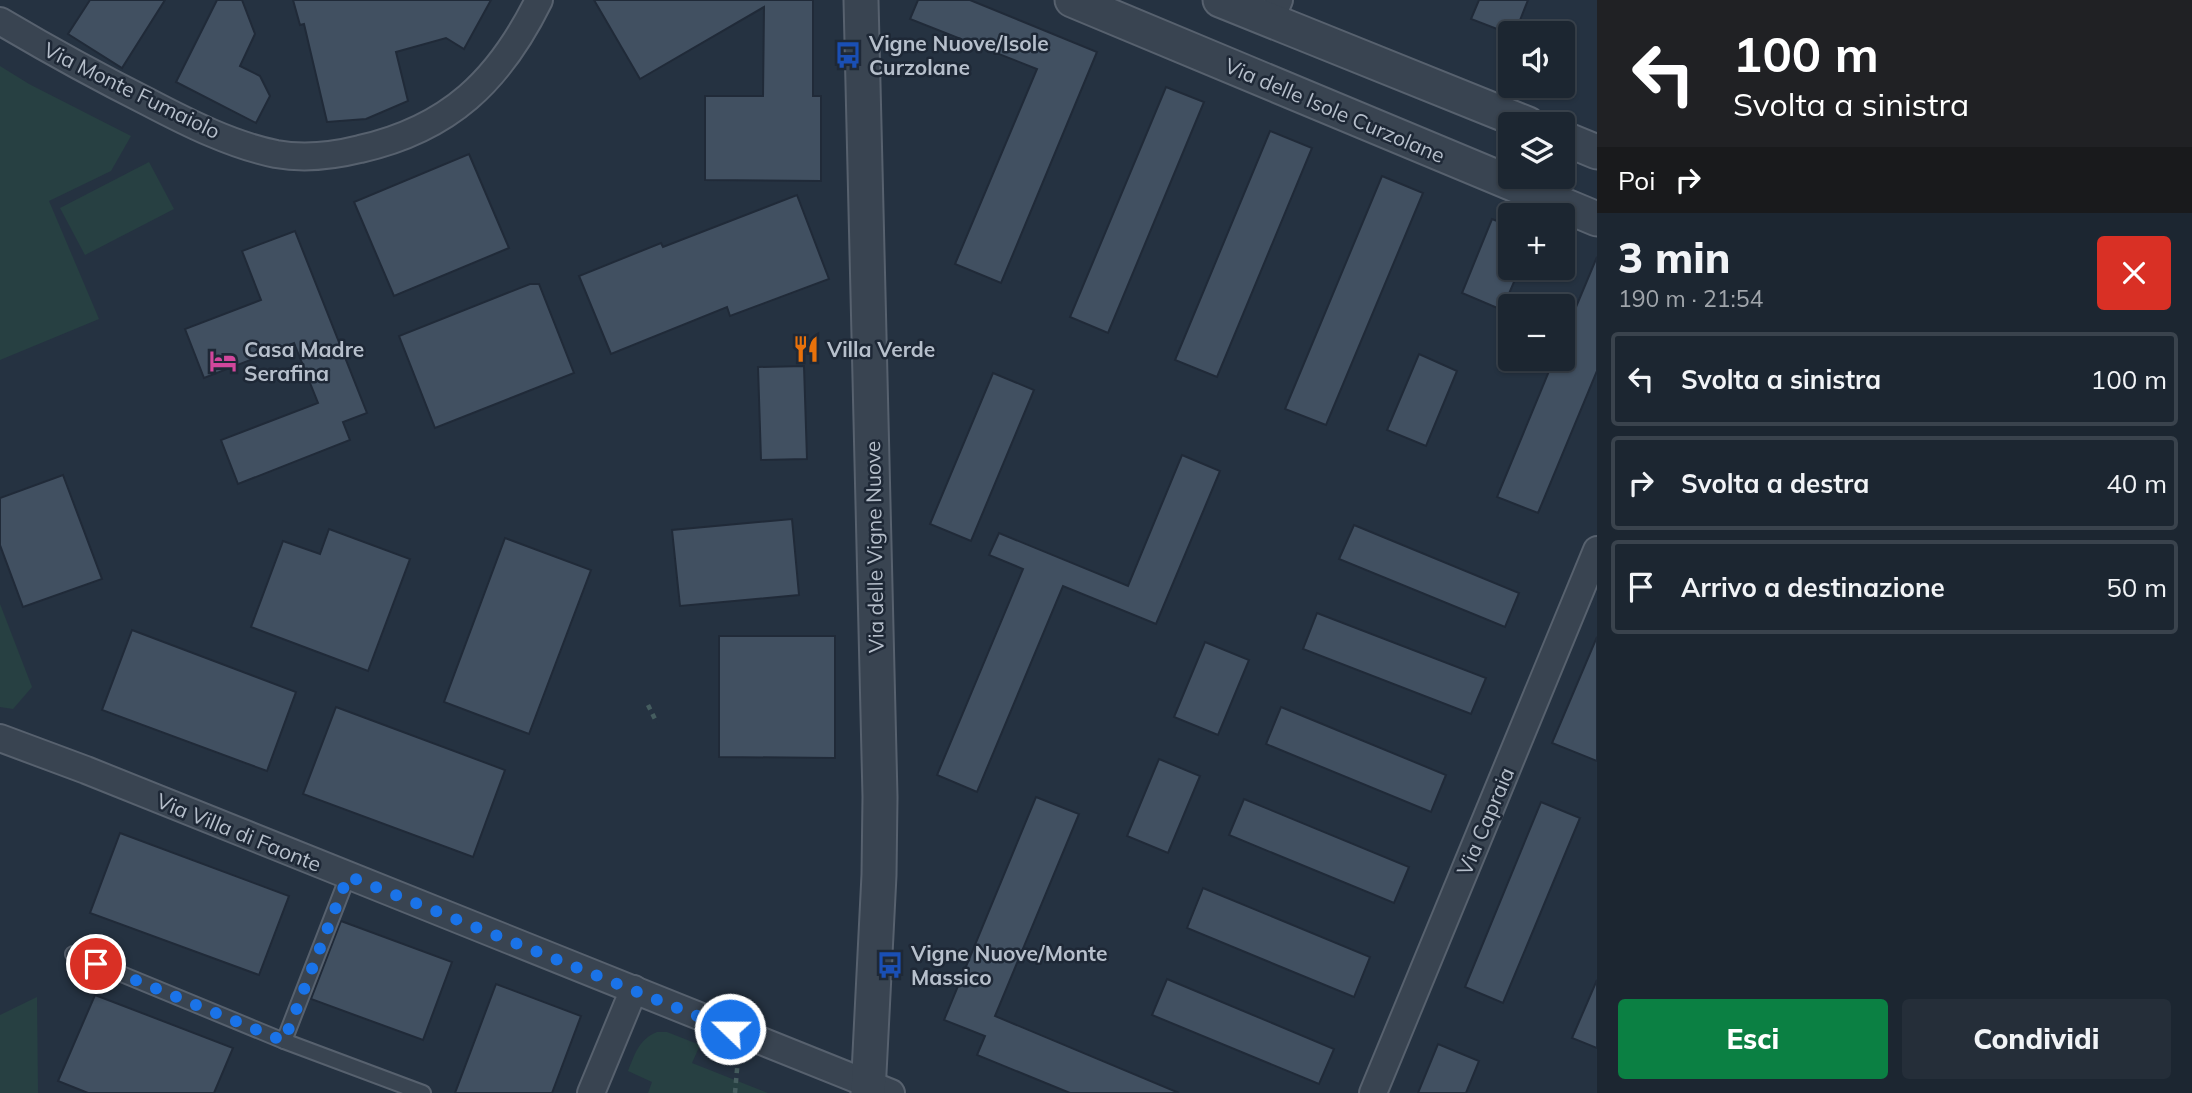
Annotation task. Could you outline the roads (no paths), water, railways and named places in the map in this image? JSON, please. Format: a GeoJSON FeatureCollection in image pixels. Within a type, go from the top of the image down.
{"type":"FeatureCollection","features":[{"type":"Feature","properties":{"kind":"street","name":"Via Monte Fumaiolo"},"geometry":{"type":"LineString","coordinates":[[0,21],[119,88],[181,119],[262,150],[313,157],[384,144],[420,130],[449,114],[478,90],[496,70],[524,30],[539,0]]}},
{"type":"Feature","properties":{"kind":"street","name":"Via delle Vigne Nuove"},"geometry":{"type":"LineString","coordinates":[[861,0],[880,797],[876,1090]]}},
{"type":"Feature","properties":{"kind":"street","name":"Via delle Isole Curzolane"},"geometry":{"type":"LineString","coordinates":[[1072,0],[1597,219]]}},
{"type":"Feature","properties":{"kind":"street"},"geometry":{"type":"LineString","coordinates":[[1220,0],[1274,10],[1501,112]]}},
{"type":"Feature","properties":{"kind":"street"},"geometry":{"type":"LineString","coordinates":[[1575,143],[1597,152]]}},
{"type":"Feature","properties":{"kind":"street","name":"Via Capraia"},"geometry":{"type":"LineString","coordinates":[[1373,1093],[1597,550]]}},
{"type":"Feature","properties":{"kind":"street","name":"Via Villa di Faonte"},"geometry":{"type":"LineString","coordinates":[[0,738],[634,989],[876,1090]]}},
{"type":"Feature","properties":{"kind":"street"},"geometry":{"type":"LineString","coordinates":[[592,1093],[634,989]]}},
{"type":"Feature","properties":{"kind":"lane"},"geometry":{"type":"LineString","coordinates":[[284,1041],[348,876]]}},
{"type":"Feature","properties":{"kind":"lane"},"geometry":{"type":"LineString","coordinates":[[73,954],[284,1041],[423,1093]]}},
{"type":"Feature","properties":{"kind":"place","name":"Vigne Nuove/Isole Curzolane"},"geometry":{"type":"Point","coordinates":[848,55]}},
{"type":"Feature","properties":{"kind":"place","name":"Villa Verde"},"geometry":{"type":"Point","coordinates":[806,349]}},
{"type":"Feature","properties":{"kind":"place","name":"Casa Madre Serafina"},"geometry":{"type":"Point","coordinates":[223,361]}},
{"type":"Feature","properties":{"kind":"place","name":"Vigne Nuove/Monte Massico"},"geometry":{"type":"Point","coordinates":[890,965]}}]}
